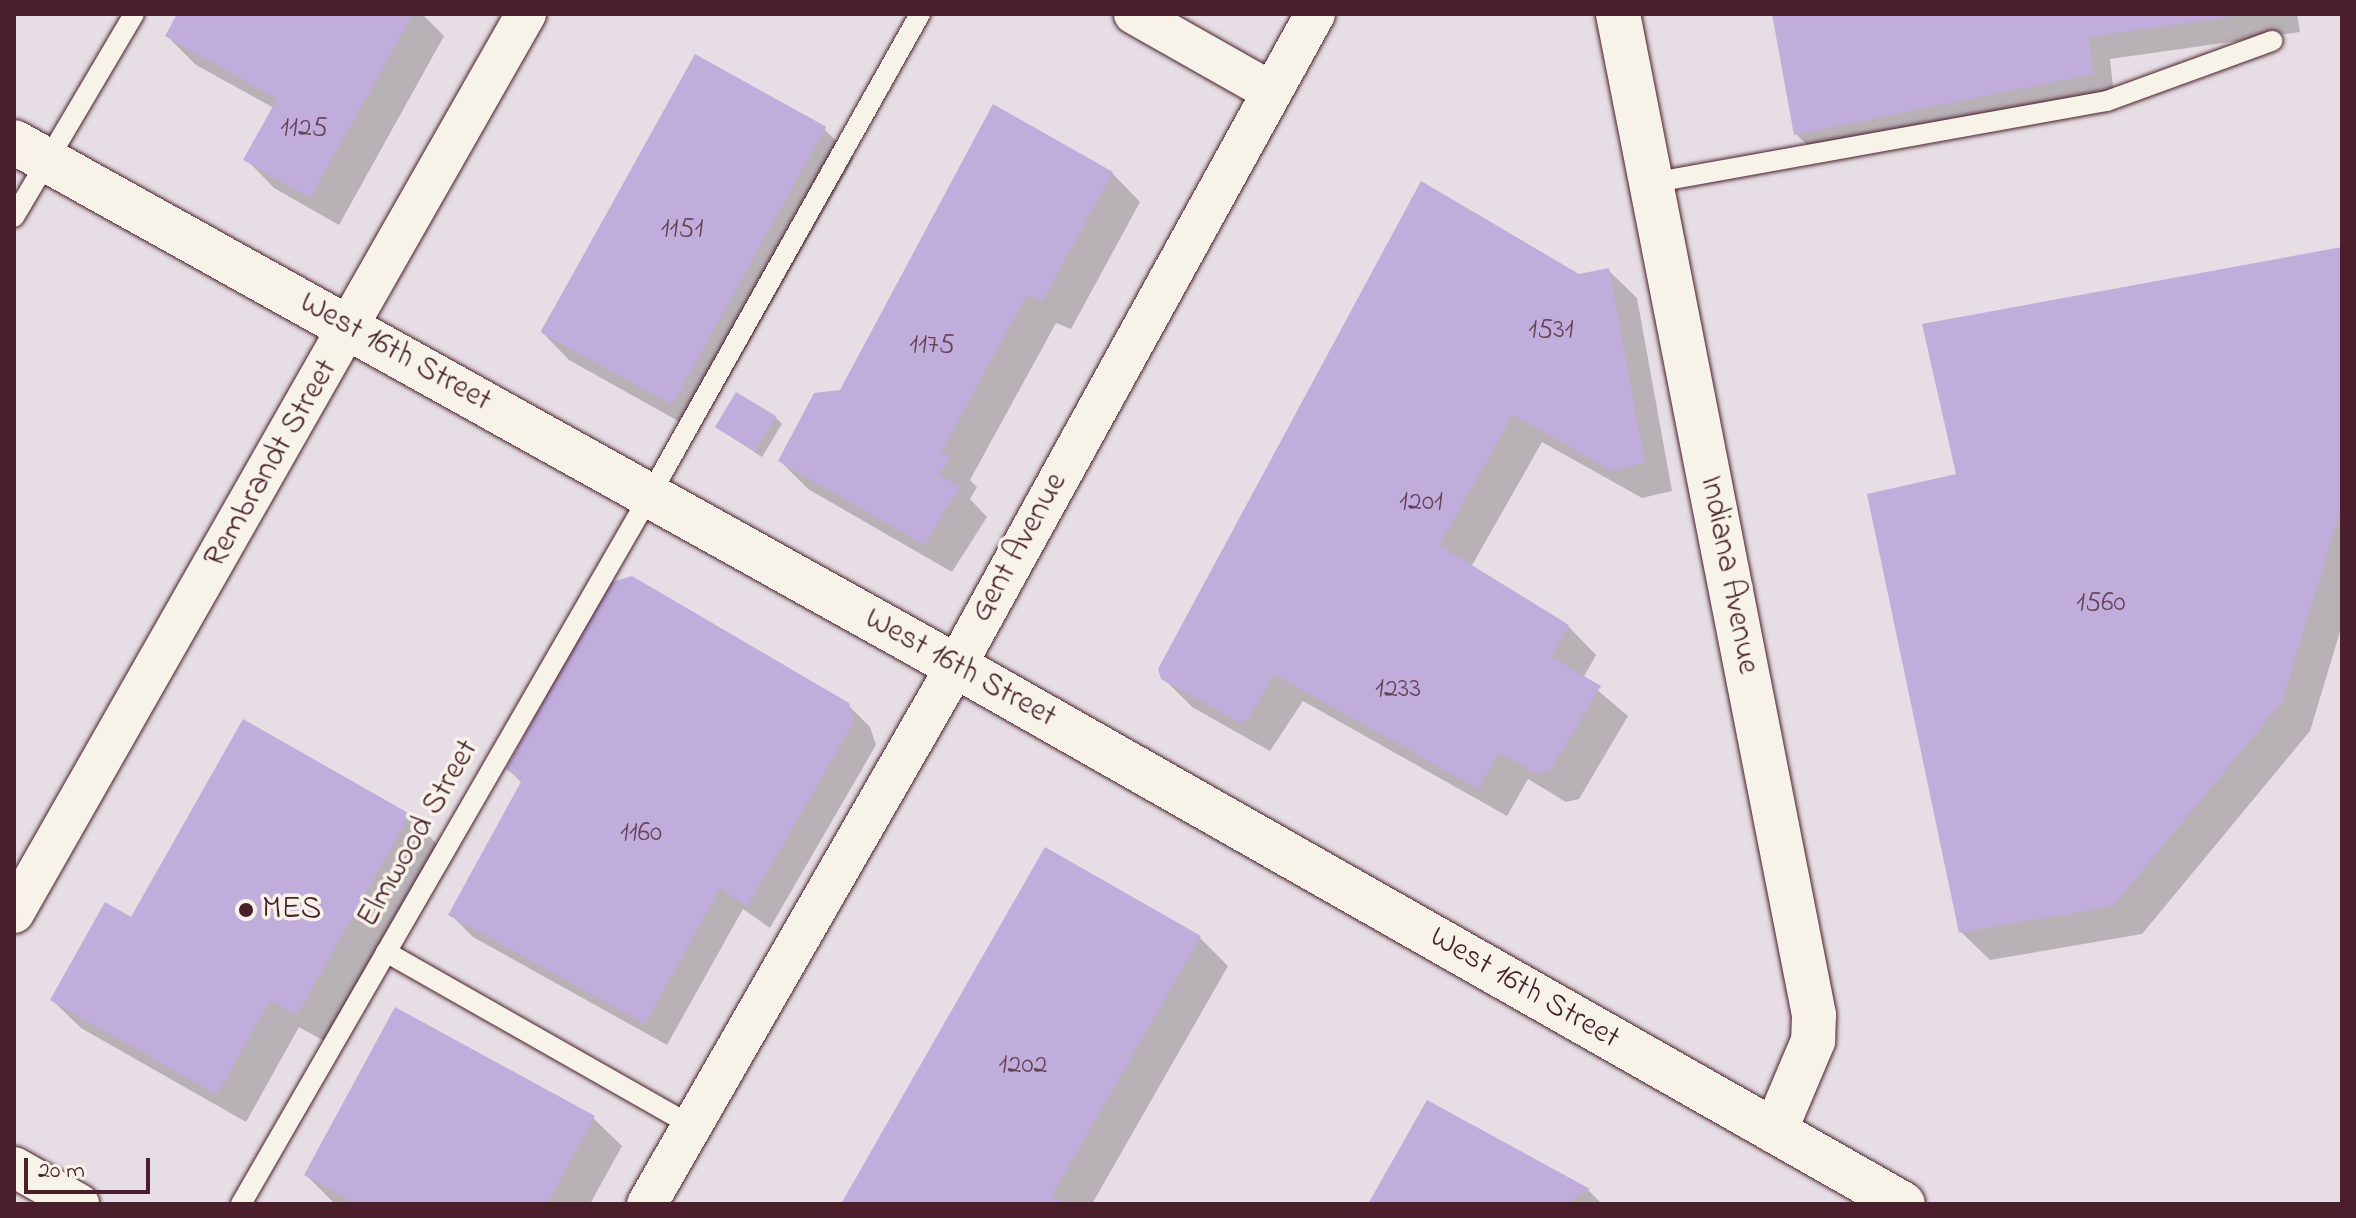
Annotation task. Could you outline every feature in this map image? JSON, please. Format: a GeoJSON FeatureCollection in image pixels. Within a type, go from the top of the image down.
{"type":"FeatureCollection","features":[{"type":"Feature","properties":{"kind":"main road","name":"Indiana Avenue"},"geometry":{"type":"LineString","coordinates":[[1618,14],[1814,1015],[1813,1041],[1775,1131]]}},
{"type":"Feature","properties":{"kind":"main road","name":"West 16th Street"},"geometry":{"type":"LineString","coordinates":[[32,151],[956,666],[1903,1204]]}},
{"type":"Feature","properties":{"kind":"street","name":"Rembrandt Street"},"geometry":{"type":"LineString","coordinates":[[14,913],[526,14]]}},
{"type":"Feature","properties":{"kind":"street"},"geometry":{"type":"LineString","coordinates":[[1134,14],[1270,91]]}},
{"type":"Feature","properties":{"kind":"street","name":"Gent Avenue"},"geometry":{"type":"LineString","coordinates":[[647,1204],[956,666],[1315,14]]}},
{"type":"Feature","properties":{"kind":"street"},"geometry":{"type":"LineString","coordinates":[[14,1167],[79,1204]]}},
{"type":"Feature","properties":{"kind":"lane"},"geometry":{"type":"LineString","coordinates":[[14,217],[32,151],[134,14]]}},
{"type":"Feature","properties":{"kind":"lane","name":"Elmwood Street"},"geometry":{"type":"LineString","coordinates":[[241,1204],[650,495],[920,14]]}},
{"type":"Feature","properties":{"kind":"lane"},"geometry":{"type":"LineString","coordinates":[[1651,183],[2107,101],[2272,41]]}},
{"type":"Feature","properties":{"kind":"lane"},"geometry":{"type":"LineString","coordinates":[[386,952],[692,1126]]}},
{"type":"Feature","properties":{"kind":"building"},"geometry":{"type":"Polygon","coordinates":[[[177,14],[413,14],[310,198],[243,160],[277,99],[165,36],[177,14]]]}},
{"type":"Feature","properties":{"kind":"building"},"geometry":{"type":"Polygon","coordinates":[[[1772,14],[2236,16],[2089,37],[2093,74],[1794,135],[1772,14]]]}},
{"type":"Feature","properties":{"kind":"building"},"geometry":{"type":"Polygon","coordinates":[[[695,54],[826,127],[672,405],[541,332],[695,54]]]}},
{"type":"Feature","properties":{"kind":"building"},"geometry":{"type":"Polygon","coordinates":[[[993,104],[1113,172],[1042,302],[1027,295],[941,452],[950,457],[939,475],[960,487],[924,545],[778,461],[814,393],[840,390],[993,104]]]}},
{"type":"Feature","properties":{"kind":"building"},"geometry":{"type":"Polygon","coordinates":[[[1421,181],[1579,274],[1609,268],[1645,463],[1612,471],[1513,415],[1439,545],[1569,625],[1551,657],[1601,686],[1550,771],[1536,774],[1499,752],[1478,789],[1274,674],[1248,719],[1240,723],[1161,679],[1158,669],[1421,181]]]}},
{"type":"Feature","properties":{"kind":"building"},"geometry":{"type":"Polygon","coordinates":[[[2342,247],[2342,505],[2282,702],[2113,906],[1959,933],[1867,494],[1956,474],[1922,324],[2342,247]]]}},
{"type":"Feature","properties":{"kind":"building"},"geometry":{"type":"Polygon","coordinates":[[[736,392],[776,416],[755,451],[715,427],[736,392]]]}},
{"type":"Feature","properties":{"kind":"building"},"geometry":{"type":"Polygon","coordinates":[[[632,576],[849,703],[854,722],[747,907],[720,888],[645,1024],[448,915],[522,780],[506,769],[609,583],[632,576]]]}},
{"type":"Feature","properties":{"kind":"building","name":"MES"},"geometry":{"type":"Polygon","coordinates":[[[243,719],[410,814],[297,1015],[270,1000],[217,1095],[50,1000],[105,902],[131,917],[243,719]]]}},
{"type":"Feature","properties":{"kind":"building"},"geometry":{"type":"Polygon","coordinates":[[[1045,847],[1201,936],[1052,1196],[1067,1204],[841,1204],[1045,847]]]}},
{"type":"Feature","properties":{"kind":"building"},"geometry":{"type":"Polygon","coordinates":[[[395,1007],[595,1116],[547,1204],[356,1204],[304,1175],[395,1007]]]}},
{"type":"Feature","properties":{"kind":"building"},"geometry":{"type":"Polygon","coordinates":[[[1427,1100],[1590,1189],[1565,1204],[1368,1204],[1427,1100]]]}},
{"type":"Feature","properties":{"kind":"place","name":"MES"},"geometry":{"type":"Point","coordinates":[246,910]}}]}
